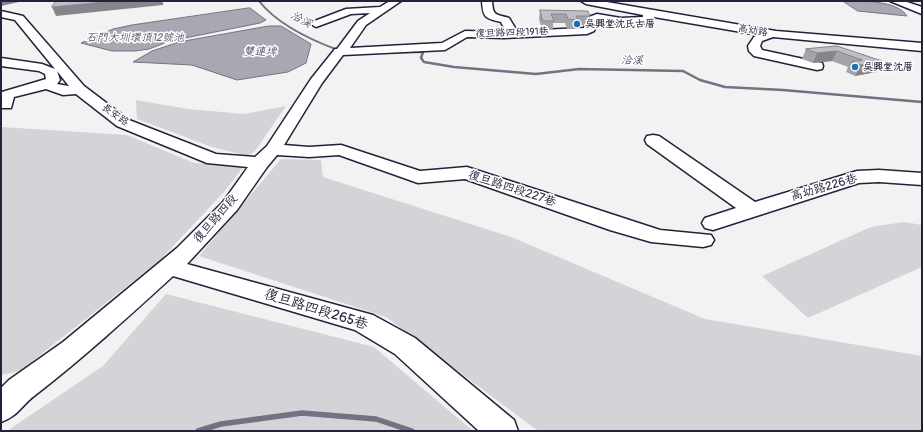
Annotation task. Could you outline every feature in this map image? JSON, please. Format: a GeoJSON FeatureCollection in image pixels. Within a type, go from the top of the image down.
{"type":"FeatureCollection","features":[{"type":"Feature","properties":{"kind":"highway"},"geometry":{"type":"LineString","coordinates":[[895,1],[922,6]]}},
{"type":"Feature","properties":{"kind":"highway"},"geometry":{"type":"LineString","coordinates":[[895,1],[922,11]]}},
{"type":"Feature","properties":{"kind":"street","name":"復旦路四段"},"geometry":{"type":"LineString","coordinates":[[7,397],[73,350],[185,253],[230,206],[267,156],[316,82],[362,23],[396,1]]}},
{"type":"Feature","properties":{"kind":"street"},"geometry":{"type":"LineString","coordinates":[[487,1],[488,13],[505,20],[514,34]]}},
{"type":"Feature","properties":{"kind":"street","name":"高幼路"},"geometry":{"type":"LineString","coordinates":[[586,1],[771,34],[922,47]]}},
{"type":"Feature","properties":{"kind":"street"},"geometry":{"type":"LineString","coordinates":[[316,24],[350,11],[378,12]]}},
{"type":"Feature","properties":{"kind":"street"},"geometry":{"type":"LineString","coordinates":[[331,25],[356,15],[378,12]]}},
{"type":"Feature","properties":{"kind":"street","name":"復旦路四段191巷"},"geometry":{"type":"LineString","coordinates":[[340,52],[445,46],[465,34],[514,34],[587,31],[590,29],[593,19],[597,16],[621,21],[649,20],[648,13]]}},
{"type":"Feature","properties":{"kind":"street","name":"長安路"},"geometry":{"type":"LineString","coordinates":[[1,14],[19,18],[79,89],[123,123],[213,159],[267,156]]}},
{"type":"Feature","properties":{"kind":"street"},"geometry":{"type":"LineString","coordinates":[[771,34],[758,39],[754,46],[755,51],[758,53],[818,66]]}},
{"type":"Feature","properties":{"kind":"street"},"geometry":{"type":"LineString","coordinates":[[1,62],[42,68],[50,72],[53,80],[48,84],[27,88],[5,98]]}},
{"type":"Feature","properties":{"kind":"street"},"geometry":{"type":"LineString","coordinates":[[48,84],[54,89],[67,91],[79,89]]}},
{"type":"Feature","properties":{"kind":"street"},"geometry":{"type":"LineString","coordinates":[[653,140],[752,209]]}},
{"type":"Feature","properties":{"kind":"street","name":"復旦路四段227巷"},"geometry":{"type":"LineString","coordinates":[[267,156],[341,150],[418,177],[467,173],[618,225],[659,237],[702,240]]}},
{"type":"Feature","properties":{"kind":"street","name":"高幼路226巷"},"geometry":{"type":"LineString","coordinates":[[713,223],[752,209],[857,177],[879,176],[922,180]]}},
{"type":"Feature","properties":{"kind":"street","name":"復旦路四段265巷"},"geometry":{"type":"LineString","coordinates":[[169,267],[364,322],[405,346],[502,431]]}},
{"type":"Feature","properties":{"kind":"shaded area"},"geometry":{"type":"Polygon","coordinates":[[[136,100],[188,109],[244,114],[286,106],[255,151],[248,156],[212,147],[137,119],[136,100]]]}},
{"type":"Feature","properties":{"kind":"shaded area"},"geometry":{"type":"Polygon","coordinates":[[[1,127],[127,135],[194,163],[244,166],[224,192],[160,260],[20,371],[1,375],[1,127]]]}},
{"type":"Feature","properties":{"kind":"shaded area"},"geometry":{"type":"Polygon","coordinates":[[[281,159],[321,160],[323,177],[511,237],[705,319],[922,356],[922,431],[538,431],[386,317],[199,256],[281,159]]]}},
{"type":"Feature","properties":{"kind":"shaded area"},"geometry":{"type":"Polygon","coordinates":[[[904,222],[922,225],[922,267],[808,318],[762,276],[871,227],[904,222]]]}},
{"type":"Feature","properties":{"kind":"shaded area"},"geometry":{"type":"Polygon","coordinates":[[[166,294],[374,347],[473,431],[7,431],[103,366],[166,294]]]}},
{"type":"Feature","properties":{"kind":"water"},"geometry":{"type":"Polygon","coordinates":[[[843,1],[878,2],[887,4],[902,11],[907,16],[858,11],[843,1]]]}},
{"type":"Feature","properties":{"kind":"water","name":"石門大圳環頂12號池"},"geometry":{"type":"Polygon","coordinates":[[[250,8],[266,20],[260,23],[170,41],[149,49],[135,51],[112,51],[81,43],[113,29],[132,25],[250,8]]]}},
{"type":"Feature","properties":{"kind":"water","name":"雙連埤"},"geometry":{"type":"Polygon","coordinates":[[[269,26],[281,26],[311,44],[306,63],[288,72],[237,80],[192,65],[133,62],[152,51],[179,42],[269,26]]]}},
{"type":"Feature","properties":{"kind":"building"},"geometry":{"type":"Polygon","coordinates":[[[56,1],[115,1],[52,7],[56,1]]]}},
{"type":"Feature","properties":{"kind":"building"},"geometry":{"type":"Polygon","coordinates":[[[540,10],[588,11],[590,16],[576,16],[578,20],[568,19],[566,14],[551,14],[554,21],[543,21],[540,10]]]}},
{"type":"Feature","properties":{"kind":"building"},"geometry":{"type":"Polygon","coordinates":[[[837,46],[882,61],[861,65],[851,62],[862,60],[837,51],[817,53],[806,49],[837,46]]]}},
{"type":"Feature","properties":{"kind":"waterway","name":"洽溪"},"geometry":{"type":"LineString","coordinates":[[259,1],[275,17],[285,24],[306,36],[337,49]]}},
{"type":"Feature","properties":{"kind":"waterway","name":"洽溪"},"geometry":{"type":"LineString","coordinates":[[393,52],[423,52],[421,58],[424,62],[454,67],[536,74],[579,69],[683,71],[700,80],[725,87],[783,90],[922,102]]}},
{"type":"Feature","properties":{"kind":"waterway"},"geometry":{"type":"LineString","coordinates":[[198,431],[221,424],[302,413],[376,419],[412,431]]}},
{"type":"Feature","properties":{"kind":"place","name":"吳興堂沈氏古厝"},"geometry":{"type":"Point","coordinates":[577,24]}},
{"type":"Feature","properties":{"kind":"place","name":"吳興堂沈厝"},"geometry":{"type":"Point","coordinates":[855,67]}}]}
